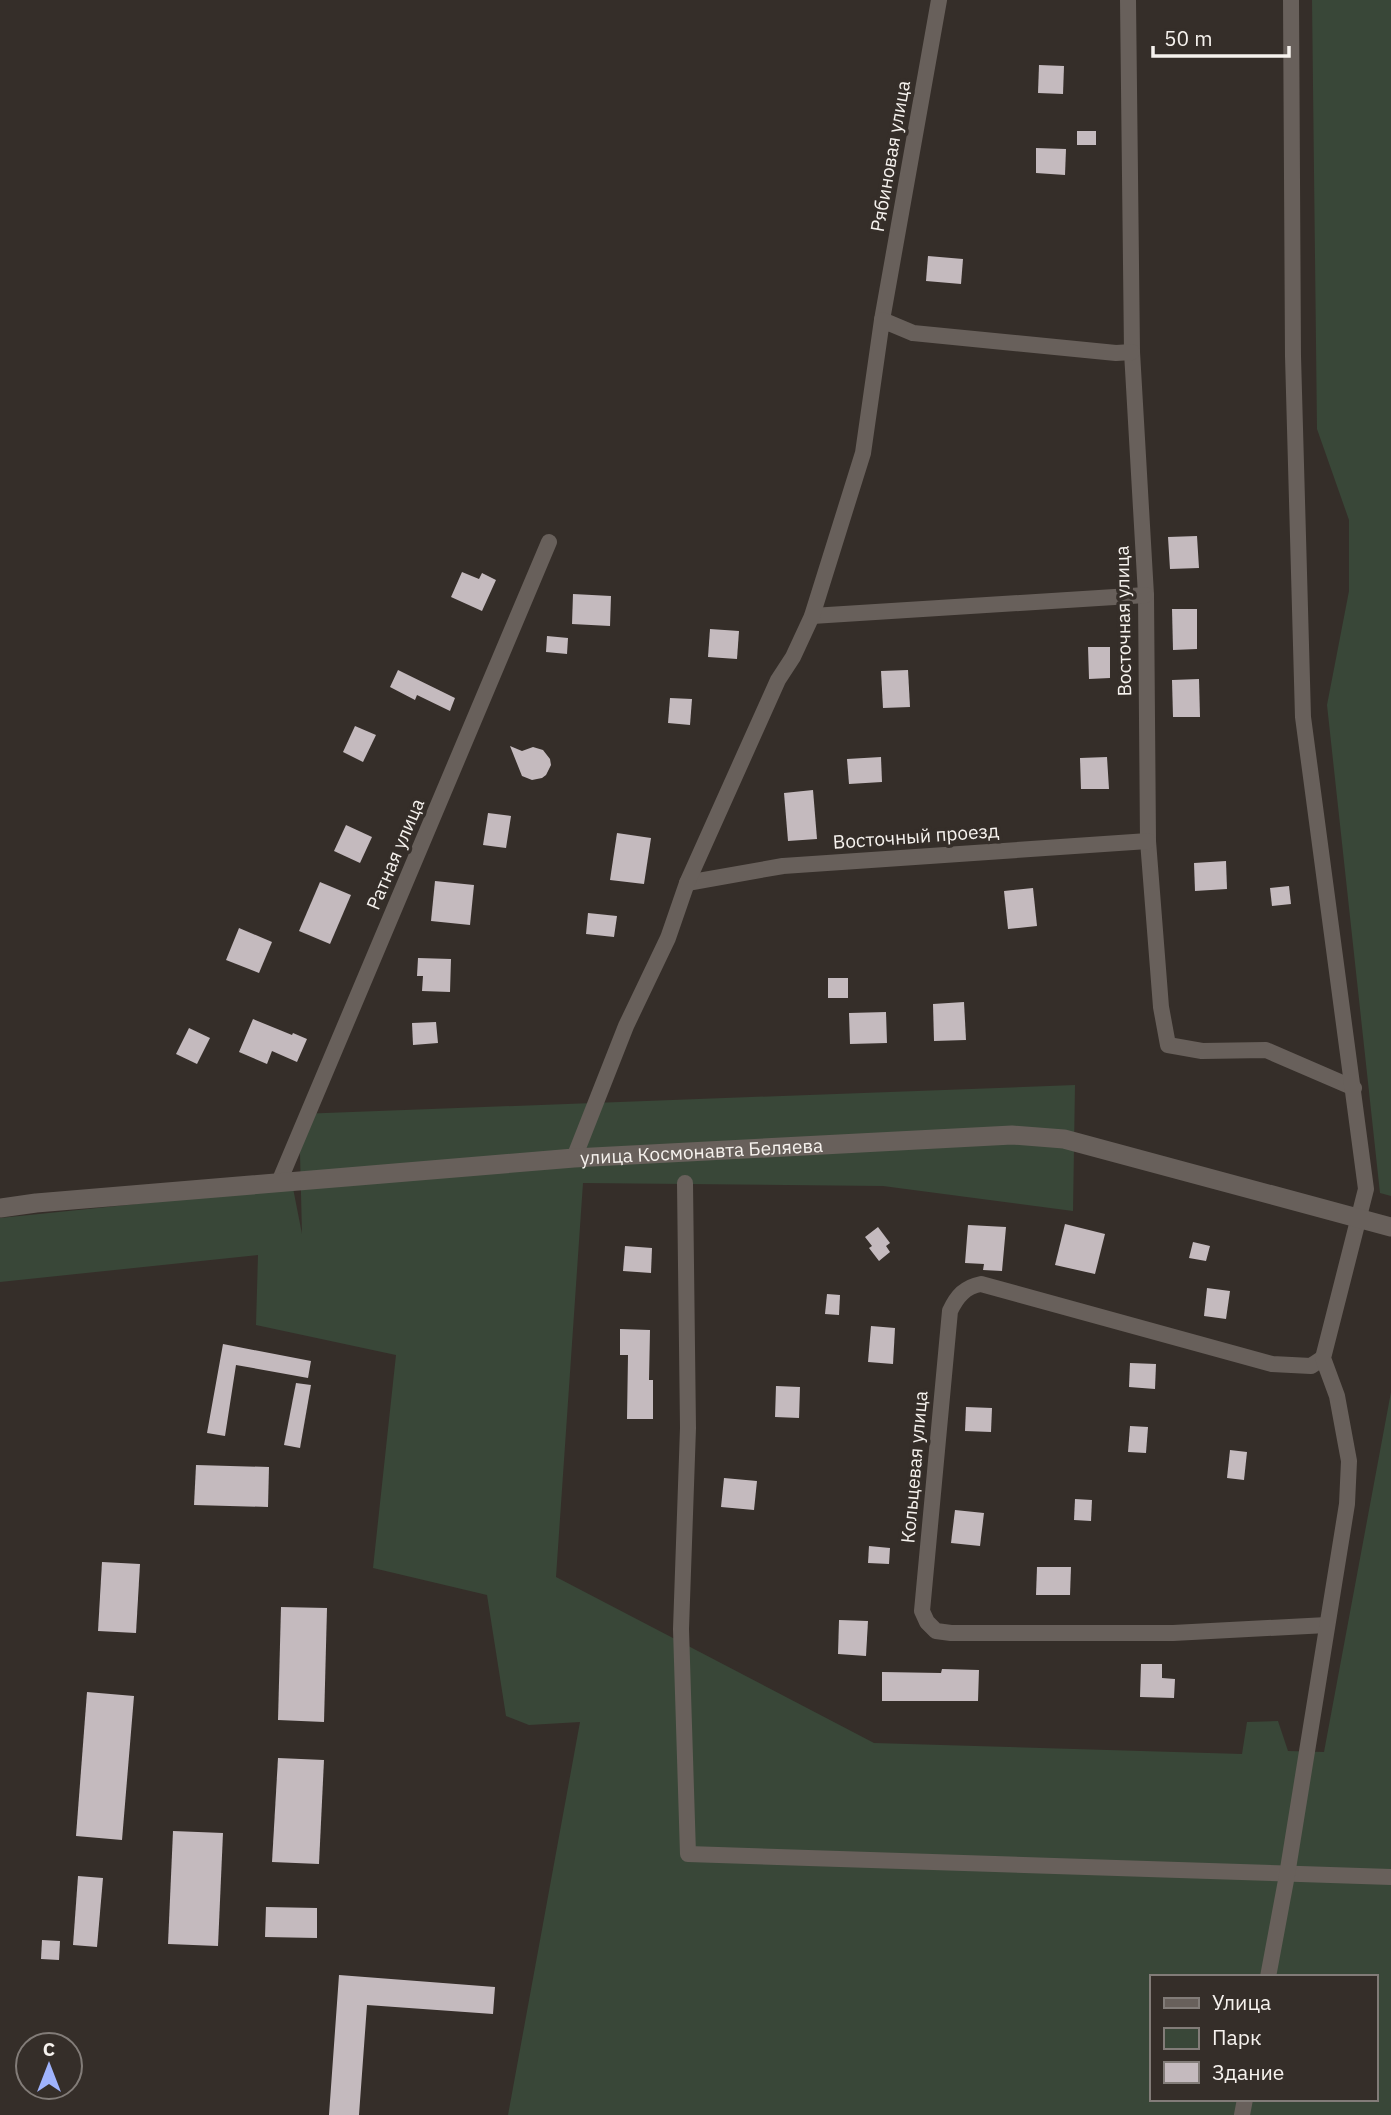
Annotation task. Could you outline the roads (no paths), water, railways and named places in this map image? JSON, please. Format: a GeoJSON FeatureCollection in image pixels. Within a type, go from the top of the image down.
{"type":"FeatureCollection","features":[{"type":"Feature","properties":{"kind":"street","name":"Рябиновая улица"},"geometry":{"type":"LineString","coordinates":[[574,1158],[626,1026],[668,938],[687,883],[778,680],[793,657],[812,616],[863,453],[882,320],[939,0]]}},
{"type":"Feature","properties":{"kind":"street","name":"Восточная улица"},"geometry":{"type":"LineString","coordinates":[[1128,0],[1132,352],[1146,596],[1148,841],[1161,1007],[1168,1045],[1202,1051],[1266,1050],[1354,1088]]}},
{"type":"Feature","properties":{"kind":"street"},"geometry":{"type":"LineString","coordinates":[[1268,1975],[1347,1504],[1349,1461],[1337,1396],[1323,1357],[1366,1189],[1303,717],[1293,356],[1291,0]]}},
{"type":"Feature","properties":{"kind":"street"},"geometry":{"type":"LineString","coordinates":[[882,320],[913,334],[1116,353],[1132,352]]}},
{"type":"Feature","properties":{"kind":"street","name":"Ратная улица"},"geometry":{"type":"LineString","coordinates":[[279,1182],[549,542]]}},
{"type":"Feature","properties":{"kind":"street"},"geometry":{"type":"LineString","coordinates":[[812,616],[1146,596]]}},
{"type":"Feature","properties":{"kind":"street","name":"Восточный проезд"},"geometry":{"type":"LineString","coordinates":[[687,883],[783,866],[1148,841]]}},
{"type":"Feature","properties":{"kind":"street","name":"улица Космонавта Беляева"},"geometry":{"type":"LineString","coordinates":[[0,1208],[574,1158],[1012,1135],[1064,1139],[1391,1227]]}},
{"type":"Feature","properties":{"kind":"street"},"geometry":{"type":"LineString","coordinates":[[685,1184],[688,1428],[681,1629],[688,1854],[1391,1877]]}},
{"type":"Feature","properties":{"kind":"street","name":"Кольцевая улица"},"geometry":{"type":"LineString","coordinates":[[1323,1357],[1311,1366],[1272,1364],[981,1284],[969,1287],[954,1301],[950,1311],[922,1611],[927,1622],[936,1631],[951,1633],[1173,1633],[1327,1625]]}}]}
